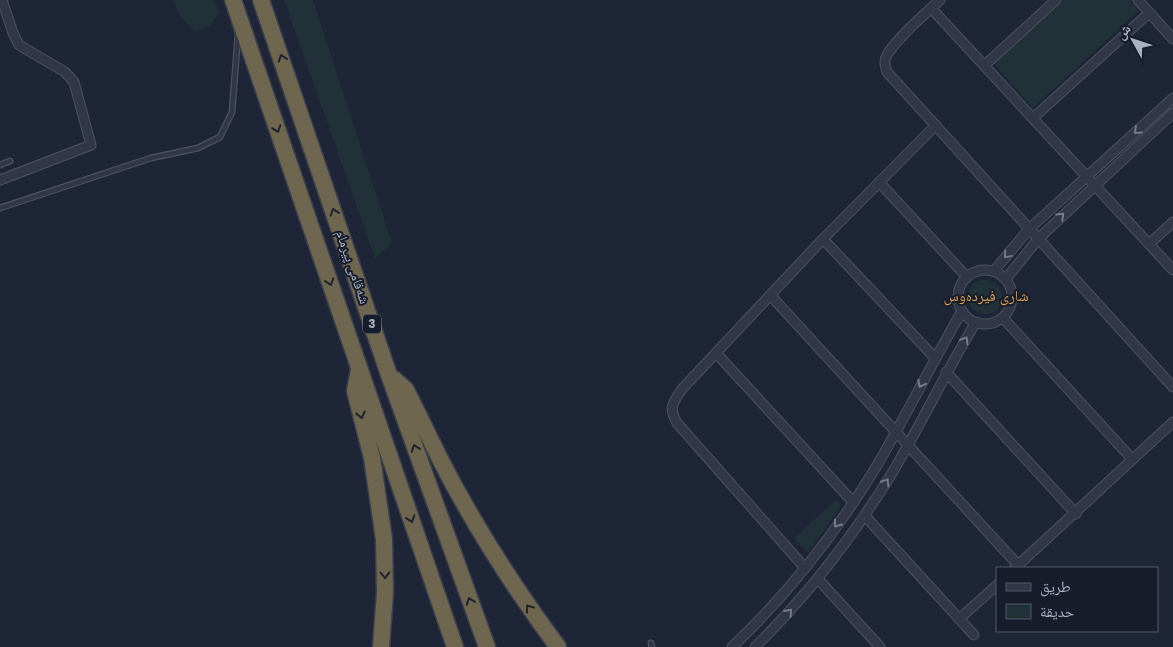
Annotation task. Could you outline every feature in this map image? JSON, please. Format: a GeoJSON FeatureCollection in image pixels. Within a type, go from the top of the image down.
{"type":"FeatureCollection","features":[{"type":"Feature","properties":{"kind":"highway","name":"شەقامی پیرمام"},"geometry":{"type":"LineString","coordinates":[[233,0],[455,647]]}},
{"type":"Feature","properties":{"kind":"highway","name":"شەقامی پیرمام"},"geometry":{"type":"LineString","coordinates":[[261,0],[389,375],[487,647]]}},
{"type":"Feature","properties":{"kind":"highway"},"geometry":{"type":"LineString","coordinates":[[360,367],[355,391],[372,458],[384,539],[385,592],[381,647]]}},
{"type":"Feature","properties":{"kind":"highway"},"geometry":{"type":"LineString","coordinates":[[389,375],[406,390],[456,490],[490,548],[525,602],[558,647]]}},
{"type":"Feature","properties":{"kind":"street"},"geometry":{"type":"LineString","coordinates":[[0,180],[91,146],[74,82],[65,72],[19,45],[2,0]]}},
{"type":"Feature","properties":{"kind":"street"},"geometry":{"type":"LineString","coordinates":[[940,0],[896,44],[886,57],[884,67],[1173,387]]}},
{"type":"Feature","properties":{"kind":"street"},"geometry":{"type":"LineString","coordinates":[[984,65],[1056,0]]}},
{"type":"Feature","properties":{"kind":"street"},"geometry":{"type":"LineString","coordinates":[[1138,0],[1173,40]]}},
{"type":"Feature","properties":{"kind":"street"},"geometry":{"type":"LineString","coordinates":[[931,8],[1173,270]]}},
{"type":"Feature","properties":{"kind":"street"},"geometry":{"type":"LineString","coordinates":[[1033,118],[1149,13]]}},
{"type":"Feature","properties":{"kind":"street"},"geometry":{"type":"LineString","coordinates":[[994,271],[1029,229],[1173,98]]}},
{"type":"Feature","properties":{"kind":"street"},"geometry":{"type":"LineString","coordinates":[[1006,279],[1038,239],[1173,113]]}},
{"type":"Feature","properties":{"kind":"street"},"geometry":{"type":"LineString","coordinates":[[805,568],[672,415],[671,407],[675,398],[716,353],[936,125]]}},
{"type":"Feature","properties":{"kind":"street"},"geometry":{"type":"LineString","coordinates":[[879,182],[966,276]]}},
{"type":"Feature","properties":{"kind":"street"},"geometry":{"type":"LineString","coordinates":[[1149,244],[1173,222]]}},
{"type":"Feature","properties":{"kind":"street"},"geometry":{"type":"LineString","coordinates":[[824,239],[935,358]]}},
{"type":"Feature","properties":{"kind":"street"},"geometry":{"type":"LineString","coordinates":[[983,269],[994,271],[1006,279],[1011,289],[1012,299],[1010,308],[1003,318],[989,324],[976,322],[962,312],[957,300],[958,291],[966,276],[983,269]]}},
{"type":"Feature","properties":{"kind":"street"},"geometry":{"type":"LineString","coordinates":[[771,296],[896,431],[1017,567],[1173,422]]}},
{"type":"Feature","properties":{"kind":"street"},"geometry":{"type":"LineString","coordinates":[[732,647],[773,606],[805,568],[853,502],[896,431],[962,312]]}},
{"type":"Feature","properties":{"kind":"street"},"geometry":{"type":"LineString","coordinates":[[1003,318],[1132,459]]}},
{"type":"Feature","properties":{"kind":"street"},"geometry":{"type":"LineString","coordinates":[[755,647],[818,578],[865,516],[908,446],[946,372],[976,322]]}},
{"type":"Feature","properties":{"kind":"street"},"geometry":{"type":"LineString","coordinates":[[716,353],[853,502]]}},
{"type":"Feature","properties":{"kind":"street"},"geometry":{"type":"LineString","coordinates":[[946,372],[1076,514]]}},
{"type":"Feature","properties":{"kind":"street"},"geometry":{"type":"LineString","coordinates":[[865,516],[974,635]]}},
{"type":"Feature","properties":{"kind":"street"},"geometry":{"type":"LineString","coordinates":[[818,578],[880,647]]}},
{"type":"Feature","properties":{"kind":"street"},"geometry":{"type":"LineString","coordinates":[[959,619],[996,586]]}},
{"type":"Feature","properties":{"kind":"lane"},"geometry":{"type":"LineString","coordinates":[[0,208],[151,158],[198,148],[220,137],[232,112],[239,18]]}},
{"type":"Feature","properties":{"kind":"lane"},"geometry":{"type":"LineString","coordinates":[[0,165],[10,162]]}},
{"type":"Feature","properties":{"kind":"green space"},"geometry":{"type":"Polygon","coordinates":[[[173,0],[214,0],[219,13],[210,25],[195,32],[181,17],[173,0]]]}},
{"type":"Feature","properties":{"kind":"green space"},"geometry":{"type":"Polygon","coordinates":[[[284,0],[313,0],[392,243],[375,258],[284,0]]]}},
{"type":"Feature","properties":{"kind":"green space"},"geometry":{"type":"Polygon","coordinates":[[[1064,0],[1130,0],[1138,11],[1033,108],[994,64],[1064,0]]]}},
{"type":"Feature","properties":{"kind":"green space"},"geometry":{"type":"Polygon","coordinates":[[[985,280],[992,281],[997,285],[1001,290],[1001,304],[997,309],[992,313],[985,314],[978,313],[973,309],[969,304],[968,297],[969,290],[973,285],[978,281],[985,280]]]}},
{"type":"Feature","properties":{"kind":"green space"},"geometry":{"type":"Polygon","coordinates":[[[836,500],[841,506],[808,553],[794,538],[836,500]]]}},
{"type":"Feature","properties":{"kind":"district","name":"شاری فیردەوس"},"geometry":{"type":"Point","coordinates":[986,296]}}]}
